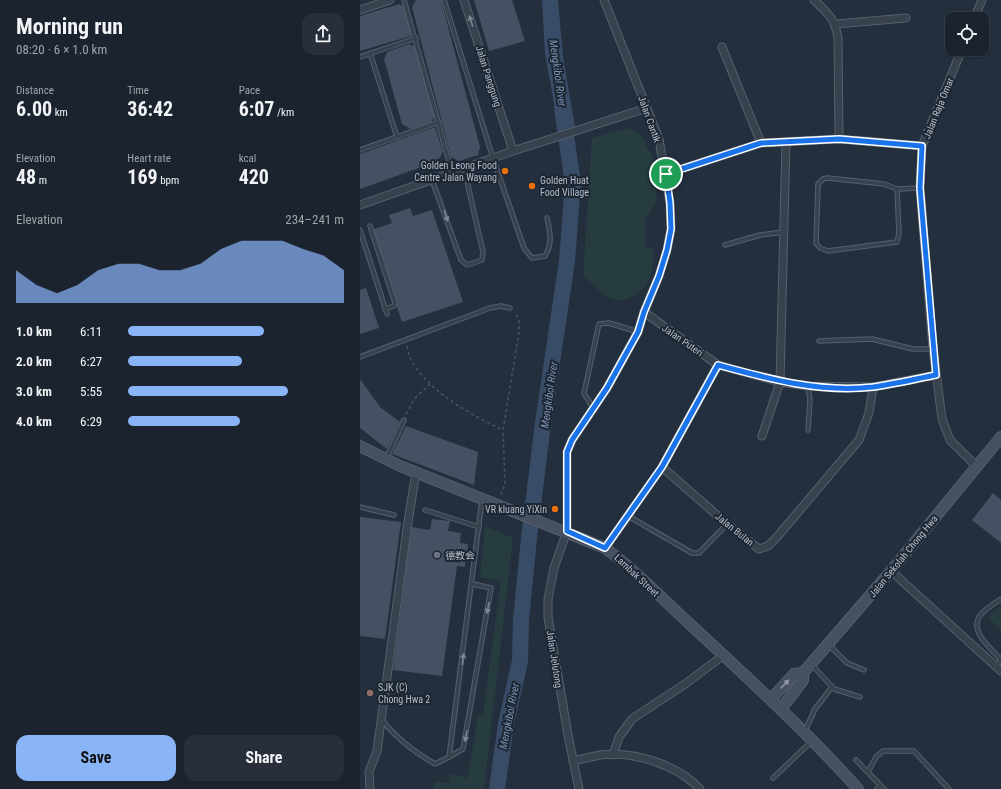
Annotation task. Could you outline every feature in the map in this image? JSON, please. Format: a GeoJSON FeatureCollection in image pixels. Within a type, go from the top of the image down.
{"type":"FeatureCollection","features":[{"type":"Feature","properties":{"kind":"street"},"geometry":{"type":"LineString","coordinates":[[360,10],[390,0]]}},
{"type":"Feature","properties":{"kind":"street","name":"Jalan Panggung"},"geometry":{"type":"LineString","coordinates":[[464,0],[513,151]]}},
{"type":"Feature","properties":{"kind":"street","name":"Jalan Cantik"},"geometry":{"type":"LineString","coordinates":[[567,531],[567,452],[572,440],[607,388],[638,332],[644,312],[659,276],[667,250],[671,229],[670,203],[659,139],[604,0]]}},
{"type":"Feature","properties":{"kind":"street"},"geometry":{"type":"LineString","coordinates":[[814,0],[827,11],[836,24],[838,38],[839,139]]}},
{"type":"Feature","properties":{"kind":"street"},"geometry":{"type":"LineString","coordinates":[[977,12],[982,0]]}},
{"type":"Feature","properties":{"kind":"street"},"geometry":{"type":"LineString","coordinates":[[836,24],[906,18]]}},
{"type":"Feature","properties":{"kind":"street"},"geometry":{"type":"LineString","coordinates":[[722,47],[761,143]]}},
{"type":"Feature","properties":{"kind":"street","name":"Jalan Raja Omar"},"geometry":{"type":"LineString","coordinates":[[959,56],[922,146],[920,188],[933,349],[942,419],[950,440],[976,466]]}},
{"type":"Feature","properties":{"kind":"street"},"geometry":{"type":"LineString","coordinates":[[360,205],[492,158],[647,108]]}},
{"type":"Feature","properties":{"kind":"street"},"geometry":{"type":"LineString","coordinates":[[666,174],[761,143],[839,139],[922,146]]}},
{"type":"Feature","properties":{"kind":"street"},"geometry":{"type":"LineString","coordinates":[[762,436],[780,382],[786,142]]}},
{"type":"Feature","properties":{"kind":"street","name":"Jalan Puteri"},"geometry":{"type":"LineString","coordinates":[[644,312],[718,365],[780,382],[808,386],[873,387],[936,375]]}},
{"type":"Feature","properties":{"kind":"street"},"geometry":{"type":"LineString","coordinates":[[605,548],[662,467],[718,365]]}},
{"type":"Feature","properties":{"kind":"street","name":"Jalan Bulan"},"geometry":{"type":"LineString","coordinates":[[662,467],[727,524],[759,549],[768,546],[859,440],[869,413],[873,387]]}},
{"type":"Feature","properties":{"kind":"street","name":"Jalan Sekolah Chong Hwa"},"geometry":{"type":"LineString","coordinates":[[781,709],[803,680],[803,673],[891,571],[1001,437]]}},
{"type":"Feature","properties":{"kind":"street","name":"Lambak Street"},"geometry":{"type":"LineString","coordinates":[[360,446],[416,472],[567,531],[605,548],[624,561],[672,608],[805,732],[858,789]]}},
{"type":"Feature","properties":{"kind":"street"},"geometry":{"type":"LineString","coordinates":[[370,789],[369,772],[377,751],[416,472]]}},
{"type":"Feature","properties":{"kind":"street","name":"Jalan Jelutong"},"geometry":{"type":"LineString","coordinates":[[567,531],[554,568],[548,599],[548,617],[579,789]]}},
{"type":"Feature","properties":{"kind":"street"},"geometry":{"type":"LineString","coordinates":[[891,571],[998,669]]}},
{"type":"Feature","properties":{"kind":"street"},"geometry":{"type":"LineString","coordinates":[[613,755],[619,737],[632,719],[685,684],[724,655]]}},
{"type":"Feature","properties":{"kind":"street","name":"Jalan Sekolah Chong Hwa"},"geometry":{"type":"LineString","coordinates":[[771,699],[794,674],[803,673]]}},
{"type":"Feature","properties":{"kind":"street"},"geometry":{"type":"LineString","coordinates":[[573,761],[613,755],[644,759],[659,764],[685,777],[700,789]]}},
{"type":"Feature","properties":{"kind":"lane"},"geometry":{"type":"LineString","coordinates":[[404,0],[416,38],[450,165]]}},
{"type":"Feature","properties":{"kind":"lane"},"geometry":{"type":"LineString","coordinates":[[444,0],[492,158],[524,248],[532,258],[545,256],[550,249],[551,238],[547,218]]}},
{"type":"Feature","properties":{"kind":"lane"},"geometry":{"type":"LineString","coordinates":[[360,57],[416,38]]}},
{"type":"Feature","properties":{"kind":"lane"},"geometry":{"type":"LineString","coordinates":[[370,53],[397,137]]}},
{"type":"Feature","properties":{"kind":"lane"},"geometry":{"type":"LineString","coordinates":[[360,150],[439,122]]}},
{"type":"Feature","properties":{"kind":"lane"},"geometry":{"type":"LineString","coordinates":[[432,180],[461,260],[466,265],[482,260],[483,252],[464,168]]}},
{"type":"Feature","properties":{"kind":"lane"},"geometry":{"type":"LineString","coordinates":[[898,189],[899,233],[897,242],[845,250],[828,251],[820,248],[816,243],[818,184],[823,179],[828,178],[866,181],[884,184],[898,189],[920,188]]}},
{"type":"Feature","properties":{"kind":"lane"},"geometry":{"type":"LineString","coordinates":[[370,226],[395,303],[394,306],[385,309]]}},
{"type":"Feature","properties":{"kind":"lane"},"geometry":{"type":"LineString","coordinates":[[360,230],[387,314]]}},
{"type":"Feature","properties":{"kind":"lane"},"geometry":{"type":"LineString","coordinates":[[725,244],[760,235],[784,232]]}},
{"type":"Feature","properties":{"kind":"lane"},"geometry":{"type":"LineString","coordinates":[[360,249],[366,247]]}},
{"type":"Feature","properties":{"kind":"lane"},"geometry":{"type":"LineString","coordinates":[[360,357],[490,308],[501,306],[510,308]]}},
{"type":"Feature","properties":{"kind":"lane"},"geometry":{"type":"LineString","coordinates":[[594,409],[584,393],[596,330],[599,324],[609,323],[638,332]]}},
{"type":"Feature","properties":{"kind":"lane"},"geometry":{"type":"LineString","coordinates":[[819,341],[872,339],[913,349],[933,349]]}},
{"type":"Feature","properties":{"kind":"lane"},"geometry":{"type":"LineString","coordinates":[[808,386],[810,400],[808,430]]}},
{"type":"Feature","properties":{"kind":"lane"},"geometry":{"type":"LineString","coordinates":[[386,459],[404,420]]}},
{"type":"Feature","properties":{"kind":"lane"},"geometry":{"type":"LineString","coordinates":[[449,757],[483,499]]}},
{"type":"Feature","properties":{"kind":"lane"},"geometry":{"type":"LineString","coordinates":[[360,507],[394,515]]}},
{"type":"Feature","properties":{"kind":"lane"},"geometry":{"type":"LineString","coordinates":[[425,510],[479,527]]}},
{"type":"Feature","properties":{"kind":"lane"},"geometry":{"type":"LineString","coordinates":[[627,515],[692,553],[698,553],[727,524]]}},
{"type":"Feature","properties":{"kind":"lane"},"geometry":{"type":"LineString","coordinates":[[381,720],[397,738],[418,755],[435,764],[464,750],[491,588],[473,584]]}},
{"type":"Feature","properties":{"kind":"lane"},"geometry":{"type":"LineString","coordinates":[[998,669],[1001,660],[980,635],[976,625],[979,616],[1001,599]]}},
{"type":"Feature","properties":{"kind":"lane"},"geometry":{"type":"LineString","coordinates":[[828,644],[847,663],[864,670]]}},
{"type":"Feature","properties":{"kind":"lane"},"geometry":{"type":"LineString","coordinates":[[811,664],[832,687],[843,694],[860,697]]}},
{"type":"Feature","properties":{"kind":"lane"},"geometry":{"type":"LineString","coordinates":[[805,732],[815,709],[832,687]]}},
{"type":"Feature","properties":{"kind":"lane"},"geometry":{"type":"LineString","coordinates":[[773,778],[813,740]]}},
{"type":"Feature","properties":{"kind":"lane"},"geometry":{"type":"LineString","coordinates":[[868,772],[876,757],[883,751],[914,751],[949,789]]}},
{"type":"Feature","properties":{"kind":"lane"},"geometry":{"type":"LineString","coordinates":[[856,760],[882,787],[877,789]]}},
{"type":"Feature","properties":{"kind":"path"},"geometry":{"type":"LineString","coordinates":[[498,505],[505,484],[503,430],[519,332],[519,320],[515,312],[510,308]]}},
{"type":"Feature","properties":{"kind":"path"},"geometry":{"type":"LineString","coordinates":[[406,340],[410,360],[430,384],[474,417],[503,430]]}},
{"type":"Feature","properties":{"kind":"path"},"geometry":{"type":"LineString","coordinates":[[404,420],[415,398],[430,384]]}},
{"type":"Feature","properties":{"kind":"green space"},"geometry":{"type":"Polygon","coordinates":[[[629,128],[642,137],[653,159],[657,201],[646,218],[645,248],[651,247],[654,250],[652,272],[642,290],[630,297],[617,300],[604,295],[583,276],[592,138],[629,128]]]}},
{"type":"Feature","properties":{"kind":"green space"},"geometry":{"type":"Polygon","coordinates":[[[485,526],[513,538],[484,789],[434,789],[435,781],[449,783],[450,774],[468,778],[478,714],[483,715],[501,581],[480,577],[485,526]]]}},
{"type":"Feature","properties":{"kind":"green space"},"geometry":{"type":"Polygon","coordinates":[[[1001,605],[1001,631],[988,617],[1001,605]]]}},
{"type":"Feature","properties":{"kind":"water","name":"Mengkibol River"},"geometry":{"type":"Polygon","coordinates":[[[542,0],[558,0],[563,57],[575,127],[559,130],[545,54],[542,0]]]}},
{"type":"Feature","properties":{"kind":"building"},"geometry":{"type":"Polygon","coordinates":[[[416,0],[441,0],[480,147],[478,155],[459,161],[451,157],[412,7],[416,0]]]}},
{"type":"Feature","properties":{"kind":"building"},"geometry":{"type":"Polygon","coordinates":[[[474,0],[512,0],[525,41],[489,51],[474,0]]]}},
{"type":"Feature","properties":{"kind":"building"},"geometry":{"type":"Polygon","coordinates":[[[399,4],[406,8],[414,35],[360,51],[360,16],[399,4]]]}},
{"type":"Feature","properties":{"kind":"building"},"geometry":{"type":"Polygon","coordinates":[[[409,44],[416,47],[435,115],[431,123],[410,129],[402,124],[384,59],[387,52],[409,44]]]}},
{"type":"Feature","properties":{"kind":"building"},"geometry":{"type":"Polygon","coordinates":[[[435,127],[443,152],[438,161],[360,189],[360,154],[435,127]]]}},
{"type":"Feature","properties":{"kind":"building"},"geometry":{"type":"Polygon","coordinates":[[[410,208],[413,216],[432,210],[463,302],[402,322],[372,230],[392,223],[389,215],[410,208]]]}},
{"type":"Feature","properties":{"kind":"building"},"geometry":{"type":"Polygon","coordinates":[[[366,288],[379,328],[360,334],[360,290],[366,288]]]}},
{"type":"Feature","properties":{"kind":"building"},"geometry":{"type":"Polygon","coordinates":[[[360,379],[380,407],[400,422],[387,449],[360,428],[360,379]]]}},
{"type":"Feature","properties":{"kind":"building"},"geometry":{"type":"Polygon","coordinates":[[[406,426],[478,452],[474,485],[392,454],[406,426]]]}},
{"type":"Feature","properties":{"kind":"building"},"geometry":{"type":"Polygon","coordinates":[[[993,493],[1001,500],[1001,543],[972,520],[993,493]]]}},
{"type":"Feature","properties":{"kind":"building"},"geometry":{"type":"Polygon","coordinates":[[[360,517],[401,522],[385,639],[360,636],[360,517]]]}},
{"type":"Feature","properties":{"kind":"building"},"geometry":{"type":"Polygon","coordinates":[[[432,519],[450,521],[448,531],[461,533],[460,543],[468,544],[465,567],[457,566],[442,676],[393,670],[411,527],[430,530],[432,519]]]}},
{"type":"Feature","properties":{"kind":"waterway","name":"Mengkibol River"},"geometry":{"type":"LineString","coordinates":[[497,789],[506,724],[520,661],[521,620],[529,538],[543,423],[567,261],[573,184],[562,107]]}},
{"type":"Feature","properties":{"kind":"place","name":"Golden Leong Food Centre Jalan Wayang"},"geometry":{"type":"Point","coordinates":[505,171]}},
{"type":"Feature","properties":{"kind":"place","name":"Golden Huat Food Village"},"geometry":{"type":"Point","coordinates":[532,186]}},
{"type":"Feature","properties":{"kind":"place","name":"VR kluang YiXin"},"geometry":{"type":"Point","coordinates":[555,509]}},
{"type":"Feature","properties":{"kind":"place","name":"德教会"},"geometry":{"type":"Point","coordinates":[437,555]}},
{"type":"Feature","properties":{"kind":"place","name":"SJK (C) Chong Hwa 2"},"geometry":{"type":"Point","coordinates":[370,693]}},
{"type":"Feature","properties":{"kind":"route"},"geometry":{"type":"LineString","coordinates":[[839,139],[922,146],[920,188],[936,375],[873,387],[808,386],[780,382],[718,365],[662,467],[605,548],[567,531],[567,452],[572,440],[607,388],[638,332],[644,312],[659,276],[667,250],[671,229],[670,203],[666,174],[761,143],[839,139]]}}]}
